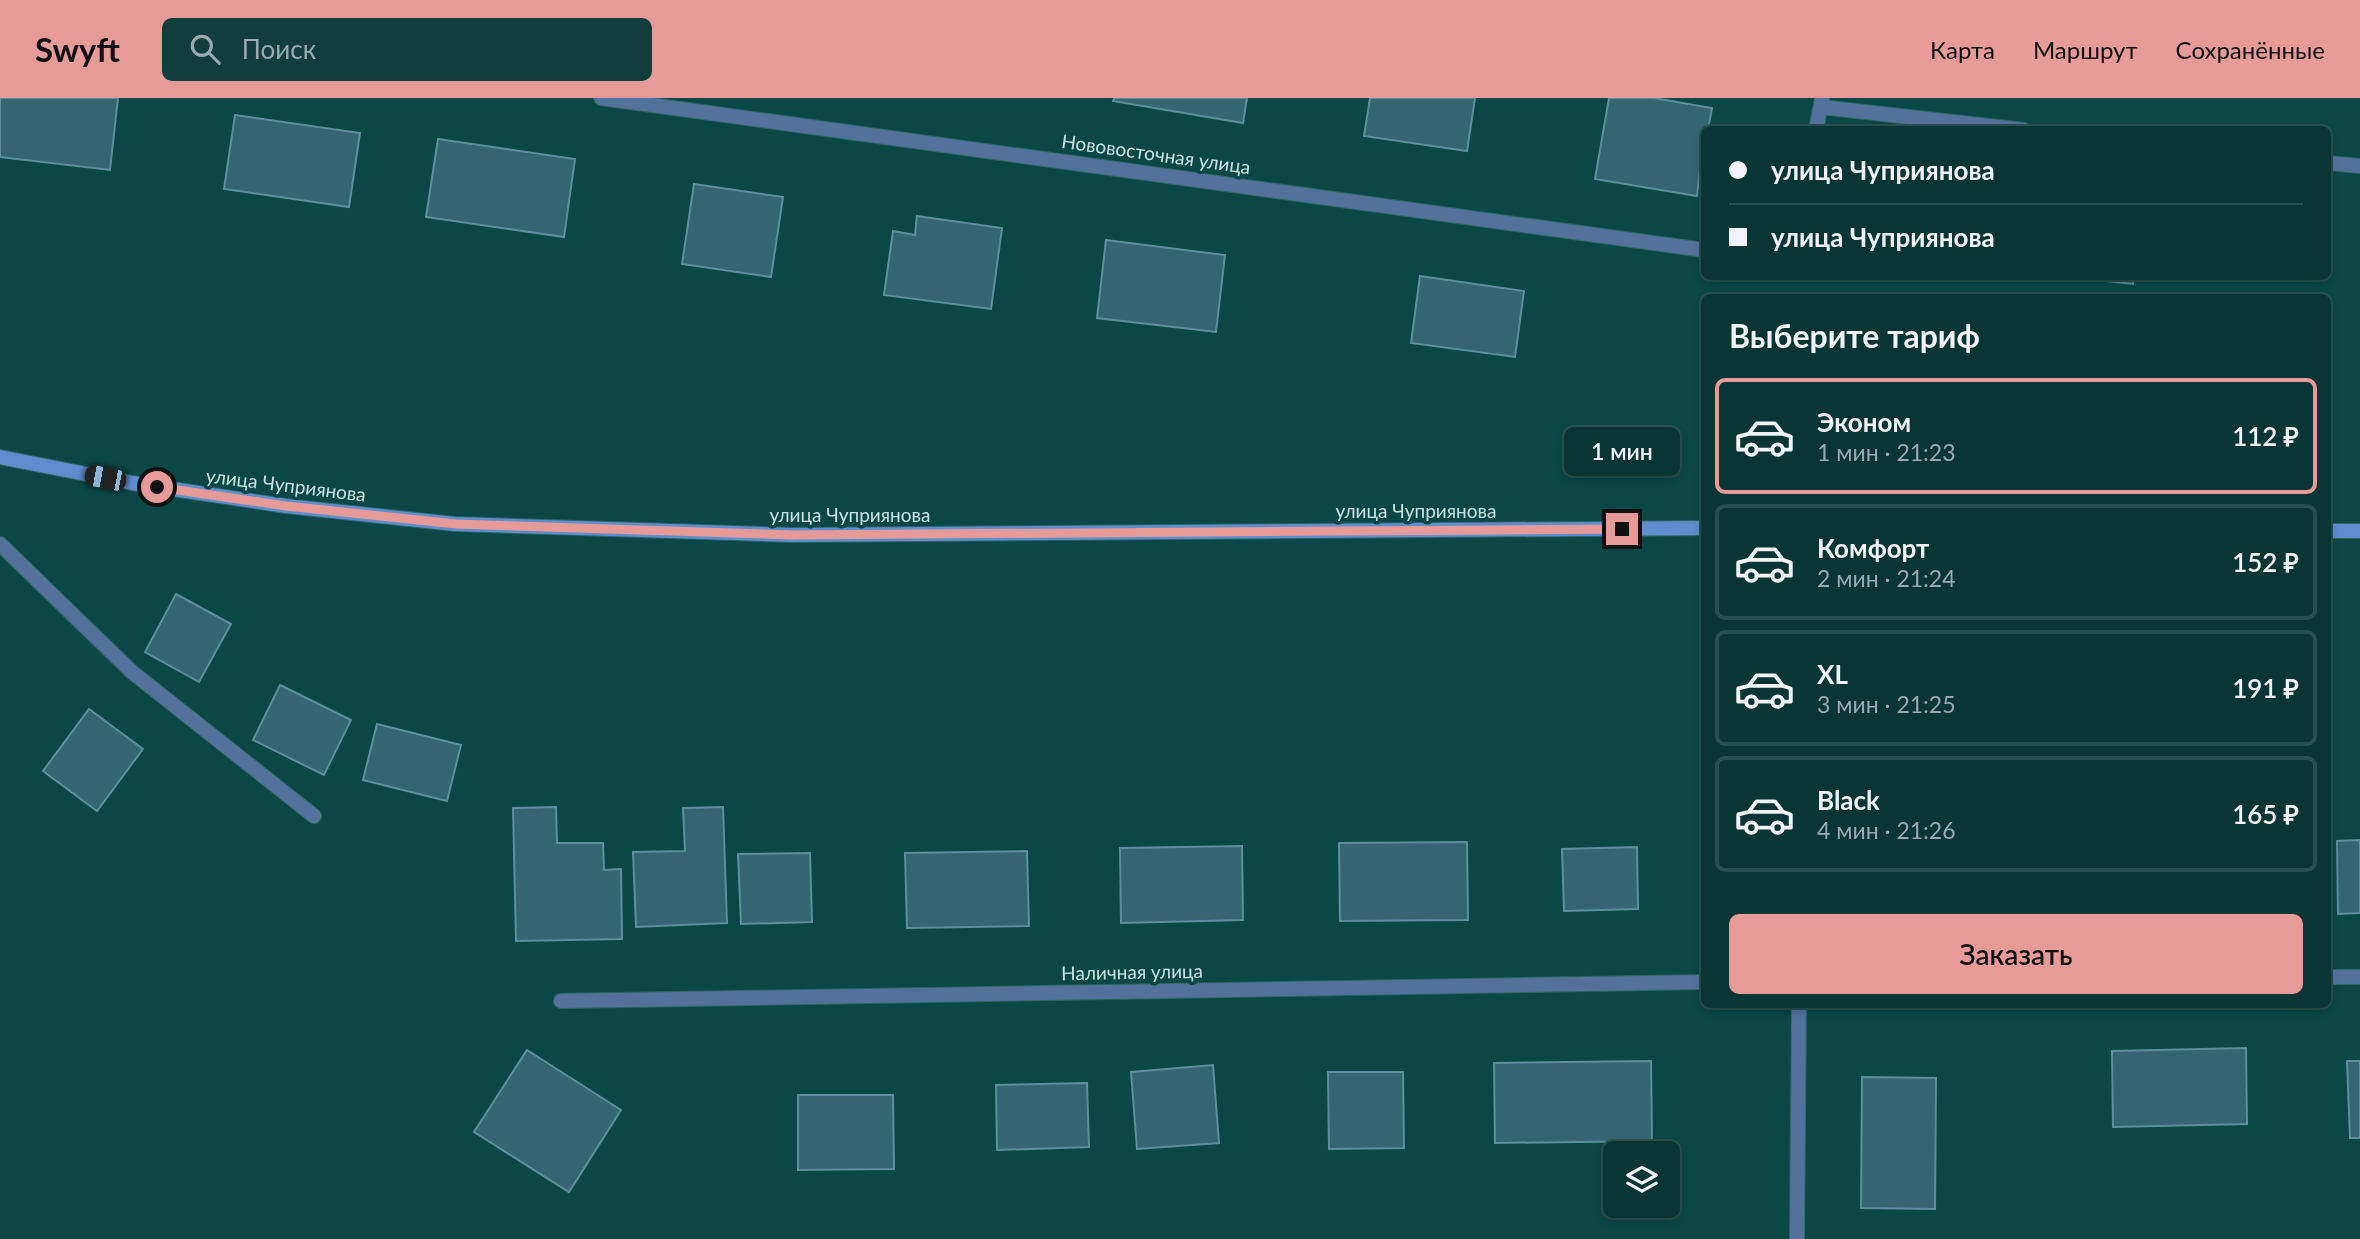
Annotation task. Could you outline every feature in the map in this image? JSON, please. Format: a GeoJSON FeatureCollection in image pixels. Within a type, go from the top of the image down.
{"type":"FeatureCollection","features":[{"type":"Feature","properties":{"kind":"street","name":"Нововосточная улица"},"geometry":{"type":"LineString","coordinates":[[601,98],[1701,250]]}},
{"type":"Feature","properties":{"kind":"street"},"geometry":{"type":"LineString","coordinates":[[1817,126],[1822,103],[1994,126]]}},
{"type":"Feature","properties":{"kind":"street"},"geometry":{"type":"LineString","coordinates":[[2331,163],[2360,166]]}},
{"type":"Feature","properties":{"kind":"street","name":"улица Чуприянова"},"geometry":{"type":"LineString","coordinates":[[0,457],[144,485],[286,506],[456,524],[792,535],[1701,528]]}},
{"type":"Feature","properties":{"kind":"street"},"geometry":{"type":"LineString","coordinates":[[2331,531],[2360,531]]}},
{"type":"Feature","properties":{"kind":"street"},"geometry":{"type":"LineString","coordinates":[[0,544],[132,672],[314,816]]}},
{"type":"Feature","properties":{"kind":"street"},"geometry":{"type":"LineString","coordinates":[[2331,977],[2360,977]]}},
{"type":"Feature","properties":{"kind":"street","name":"Наличная улица"},"geometry":{"type":"LineString","coordinates":[[561,1001],[1701,982]]}},
{"type":"Feature","properties":{"kind":"street"},"geometry":{"type":"LineString","coordinates":[[1797,1239],[1799,1008]]}},
{"type":"Feature","properties":{"kind":"building"},"geometry":{"type":"Polygon","coordinates":[[[0,98],[118,98],[110,170],[0,157],[0,98]]]}},
{"type":"Feature","properties":{"kind":"building"},"geometry":{"type":"Polygon","coordinates":[[[1114,98],[1247,98],[1243,123],[1113,101],[1114,98]]]}},
{"type":"Feature","properties":{"kind":"building"},"geometry":{"type":"Polygon","coordinates":[[[1370,98],[1475,98],[1467,151],[1364,136],[1370,98]]]}},
{"type":"Feature","properties":{"kind":"building"},"geometry":{"type":"Polygon","coordinates":[[[1609,98],[1654,98],[1712,108],[1709,126],[1701,126],[1697,196],[1595,179],[1609,98]]]}},
{"type":"Feature","properties":{"kind":"building"},"geometry":{"type":"Polygon","coordinates":[[[235,115],[360,133],[349,207],[224,189],[235,115]]]}},
{"type":"Feature","properties":{"kind":"building"},"geometry":{"type":"Polygon","coordinates":[[[438,139],[575,159],[564,237],[426,217],[438,139]]]}},
{"type":"Feature","properties":{"kind":"building"},"geometry":{"type":"Polygon","coordinates":[[[694,184],[783,197],[771,277],[682,264],[694,184]]]}},
{"type":"Feature","properties":{"kind":"building"},"geometry":{"type":"Polygon","coordinates":[[[917,216],[1002,228],[991,309],[884,295],[893,231],[915,235],[917,216]]]}},
{"type":"Feature","properties":{"kind":"building"},"geometry":{"type":"Polygon","coordinates":[[[1106,240],[1225,255],[1216,332],[1097,318],[1106,240]]]}},
{"type":"Feature","properties":{"kind":"building"},"geometry":{"type":"Polygon","coordinates":[[[1420,276],[1524,291],[1515,357],[1411,343],[1420,276]]]}},
{"type":"Feature","properties":{"kind":"building"},"geometry":{"type":"Polygon","coordinates":[[[2096,280],[2134,280],[2133,284],[2096,280]]]}},
{"type":"Feature","properties":{"kind":"building"},"geometry":{"type":"Polygon","coordinates":[[[176,594],[231,624],[199,682],[145,652],[176,594]]]}},
{"type":"Feature","properties":{"kind":"building"},"geometry":{"type":"Polygon","coordinates":[[[280,685],[351,720],[324,775],[253,740],[280,685]]]}},
{"type":"Feature","properties":{"kind":"building"},"geometry":{"type":"Polygon","coordinates":[[[89,709],[143,749],[97,811],[43,771],[89,709]]]}},
{"type":"Feature","properties":{"kind":"building"},"geometry":{"type":"Polygon","coordinates":[[[377,724],[461,745],[447,801],[363,780],[377,724]]]}},
{"type":"Feature","properties":{"kind":"building"},"geometry":{"type":"Polygon","coordinates":[[[556,807],[557,843],[603,843],[604,870],[621,869],[622,939],[516,941],[513,808],[556,807]]]}},
{"type":"Feature","properties":{"kind":"building"},"geometry":{"type":"Polygon","coordinates":[[[723,807],[727,923],[636,927],[633,852],[685,851],[683,808],[723,807]]]}},
{"type":"Feature","properties":{"kind":"building"},"geometry":{"type":"Polygon","coordinates":[[[2360,840],[2360,913],[2338,914],[2337,841],[2360,840]]]}},
{"type":"Feature","properties":{"kind":"building"},"geometry":{"type":"Polygon","coordinates":[[[1467,842],[1468,920],[1340,921],[1339,843],[1467,842]]]}},
{"type":"Feature","properties":{"kind":"building"},"geometry":{"type":"Polygon","coordinates":[[[1242,846],[1243,920],[1121,923],[1120,848],[1242,846]]]}},
{"type":"Feature","properties":{"kind":"building"},"geometry":{"type":"Polygon","coordinates":[[[1637,847],[1638,909],[1564,911],[1562,849],[1637,847]]]}},
{"type":"Feature","properties":{"kind":"building"},"geometry":{"type":"Polygon","coordinates":[[[1027,851],[1029,926],[907,928],[905,853],[1027,851]]]}},
{"type":"Feature","properties":{"kind":"building"},"geometry":{"type":"Polygon","coordinates":[[[810,853],[812,922],[741,924],[738,854],[810,853]]]}},
{"type":"Feature","properties":{"kind":"building"},"geometry":{"type":"Polygon","coordinates":[[[2246,1048],[2247,1124],[2113,1127],[2112,1051],[2246,1048]]]}},
{"type":"Feature","properties":{"kind":"building"},"geometry":{"type":"Polygon","coordinates":[[[527,1050],[621,1110],[569,1192],[474,1132],[527,1050]]]}},
{"type":"Feature","properties":{"kind":"building"},"geometry":{"type":"Polygon","coordinates":[[[1651,1061],[1652,1141],[1495,1143],[1494,1063],[1651,1061]]]}},
{"type":"Feature","properties":{"kind":"building"},"geometry":{"type":"Polygon","coordinates":[[[2347,1061],[2360,1061],[2360,1138],[2350,1138],[2347,1061]]]}},
{"type":"Feature","properties":{"kind":"building"},"geometry":{"type":"Polygon","coordinates":[[[1213,1065],[1219,1143],[1137,1149],[1131,1072],[1213,1065]]]}},
{"type":"Feature","properties":{"kind":"building"},"geometry":{"type":"Polygon","coordinates":[[[1328,1072],[1403,1072],[1404,1148],[1329,1149],[1328,1072]]]}},
{"type":"Feature","properties":{"kind":"building"},"geometry":{"type":"Polygon","coordinates":[[[1862,1077],[1936,1078],[1935,1209],[1861,1208],[1862,1077]]]}},
{"type":"Feature","properties":{"kind":"building"},"geometry":{"type":"Polygon","coordinates":[[[1087,1083],[1089,1147],[997,1150],[996,1085],[1087,1083]]]}},
{"type":"Feature","properties":{"kind":"building"},"geometry":{"type":"Polygon","coordinates":[[[798,1095],[893,1095],[894,1169],[798,1170],[798,1095]]]}},
{"type":"Feature","properties":{"kind":"route"},"geometry":{"type":"LineString","coordinates":[[157,487],[286,506],[456,524],[792,535],[1622,529]]}}]}
